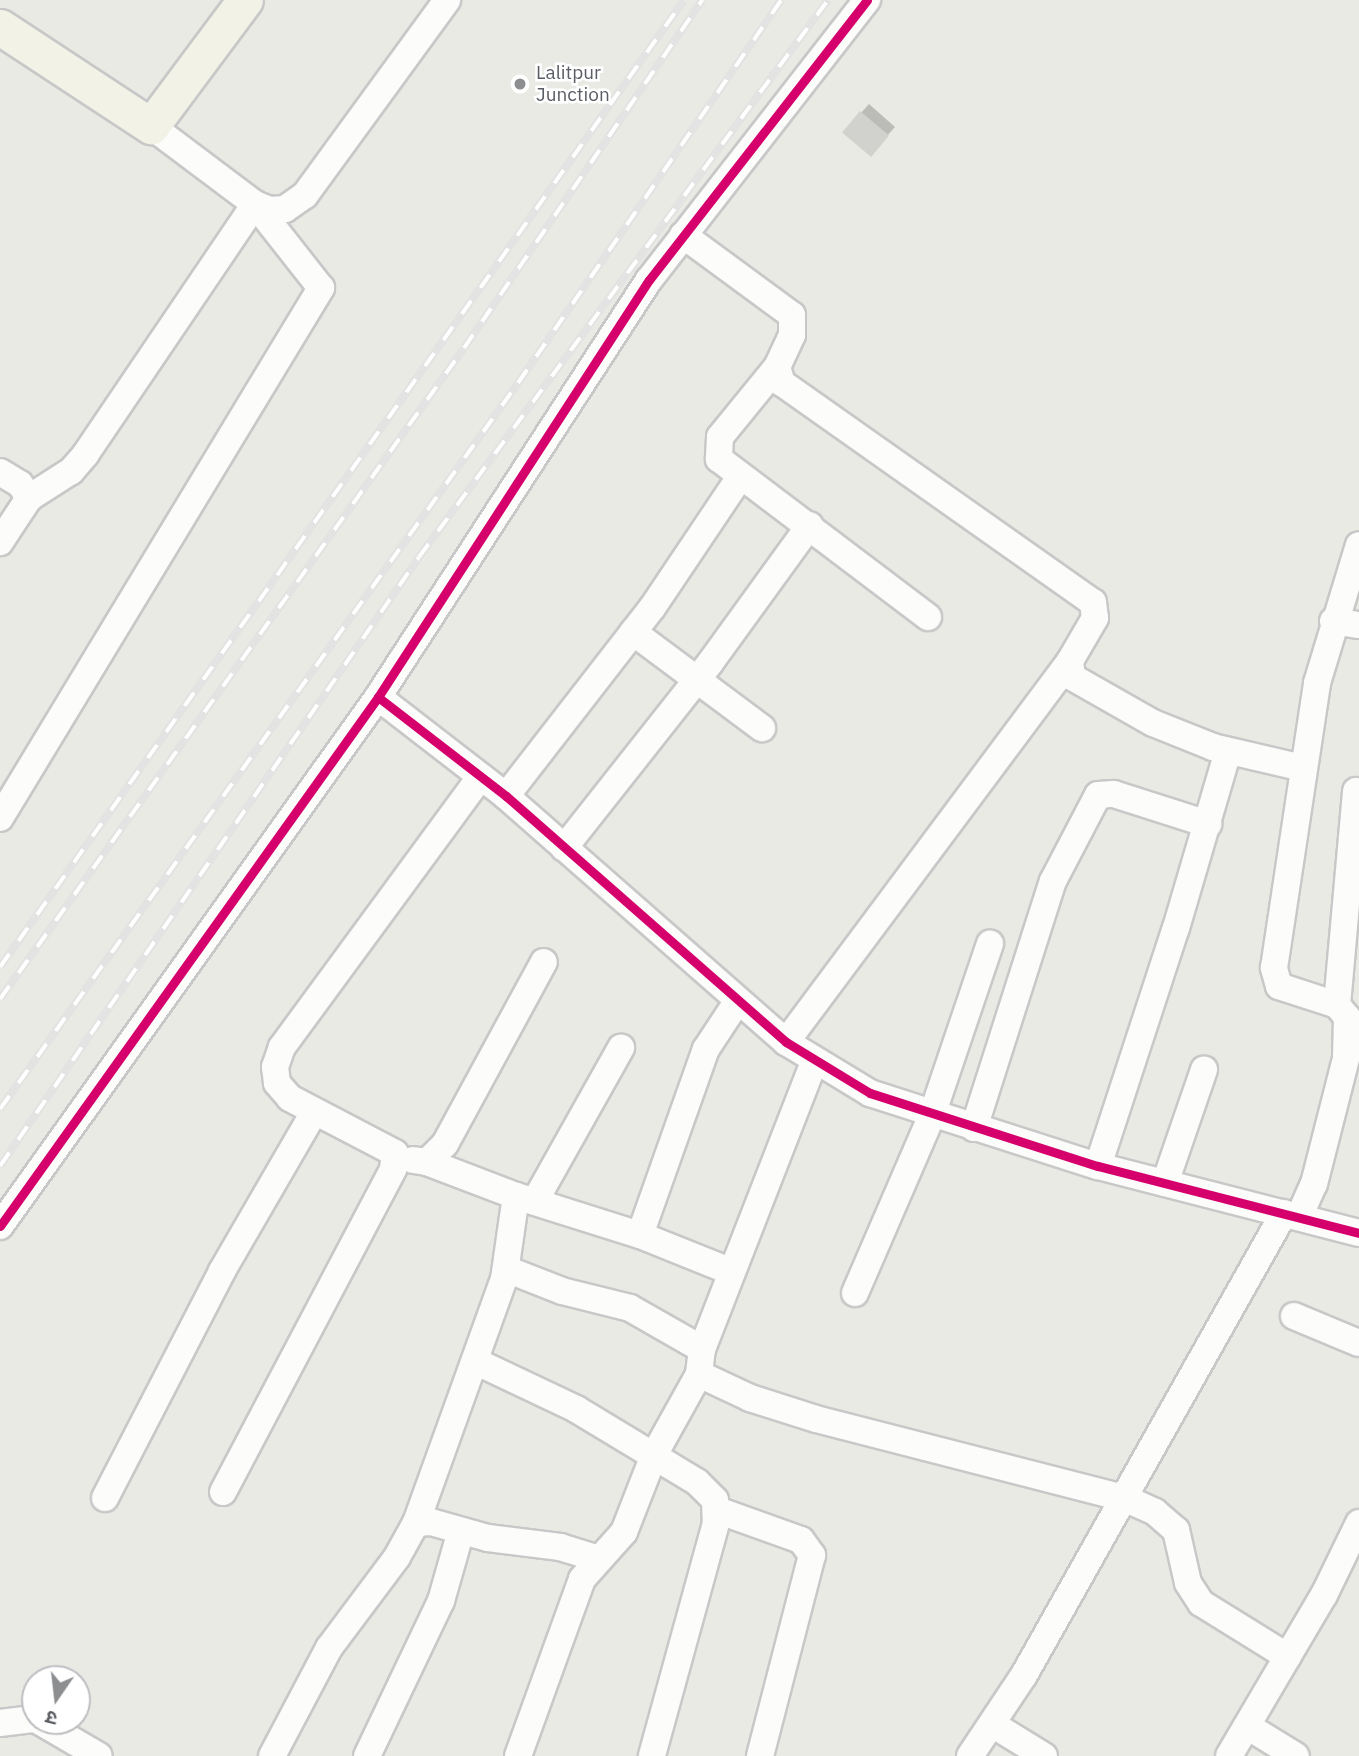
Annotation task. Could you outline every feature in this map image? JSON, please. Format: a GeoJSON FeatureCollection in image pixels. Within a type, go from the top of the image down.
{"type":"FeatureCollection","features":[{"type":"Feature","properties":{"kind":"main road"},"geometry":{"type":"LineString","coordinates":[[0,27],[151,126],[245,0]]}},
{"type":"Feature","properties":{"kind":"street"},"geometry":{"type":"LineString","coordinates":[[151,126],[255,204],[270,211],[285,209],[305,195],[447,0]]}},
{"type":"Feature","properties":{"kind":"street"},"geometry":{"type":"LineString","coordinates":[[0,1226],[378,697],[649,280],[867,0]]}},
{"type":"Feature","properties":{"kind":"street"},"geometry":{"type":"LineString","coordinates":[[0,542],[29,498],[71,471],[86,454],[255,204]]}},
{"type":"Feature","properties":{"kind":"street"},"geometry":{"type":"LineString","coordinates":[[0,818],[321,289],[255,204]]}},
{"type":"Feature","properties":{"kind":"street"},"geometry":{"type":"LineString","coordinates":[[683,235],[792,315],[792,335],[777,366],[720,437],[719,459],[740,477],[810,525],[928,617]]}},
{"type":"Feature","properties":{"kind":"street"},"geometry":{"type":"LineString","coordinates":[[777,366],[782,383],[795,393],[1093,603],[1095,618],[1070,661],[786,1042]]}},
{"type":"Feature","properties":{"kind":"street"},"geometry":{"type":"LineString","coordinates":[[0,472],[20,484],[29,498]]}},
{"type":"Feature","properties":{"kind":"street"},"geometry":{"type":"LineString","coordinates":[[506,796],[634,632],[740,477]]}},
{"type":"Feature","properties":{"kind":"street"},"geometry":{"type":"LineString","coordinates":[[564,848],[699,677],[810,525]]}},
{"type":"Feature","properties":{"kind":"street"},"geometry":{"type":"LineString","coordinates":[[970,1756],[992,1724],[1291,1215],[1314,1184],[1346,1058],[1347,1017],[1337,1005],[1292,992],[1275,979],[1303,768],[1346,623],[1356,559]]}},
{"type":"Feature","properties":{"kind":"street"},"geometry":{"type":"LineString","coordinates":[[634,632],[699,677],[762,728]]}},
{"type":"Feature","properties":{"kind":"street"},"geometry":{"type":"LineString","coordinates":[[1070,661],[1072,677],[1153,723],[1228,751],[1303,768]]}},
{"type":"Feature","properties":{"kind":"street"},"geometry":{"type":"LineString","coordinates":[[378,697],[506,796],[737,1002],[786,1042],[814,1062],[870,1093],[1098,1166],[1359,1233]]}},
{"type":"Feature","properties":{"kind":"street"},"geometry":{"type":"LineString","coordinates":[[1098,1166],[1208,824],[1228,751]]}},
{"type":"Feature","properties":{"kind":"street"},"geometry":{"type":"LineString","coordinates":[[480,777],[282,1048],[275,1067],[276,1083],[290,1098],[395,1153],[640,1235],[732,1272]]}},
{"type":"Feature","properties":{"kind":"street"},"geometry":{"type":"LineString","coordinates":[[1337,1005],[1356,791]]}},
{"type":"Feature","properties":{"kind":"street"},"geometry":{"type":"LineString","coordinates":[[974,1128],[1053,881],[1098,795],[1114,794],[1208,824]]}},
{"type":"Feature","properties":{"kind":"street"},"geometry":{"type":"LineString","coordinates":[[855,1293],[932,1115],[990,944]]}},
{"type":"Feature","properties":{"kind":"street"},"geometry":{"type":"LineString","coordinates":[[427,1162],[445,1144],[544,962]]}},
{"type":"Feature","properties":{"kind":"street"},"geometry":{"type":"LineString","coordinates":[[640,1235],[706,1049],[737,1002]]}},
{"type":"Feature","properties":{"kind":"street"},"geometry":{"type":"LineString","coordinates":[[272,1756],[329,1648],[397,1557],[416,1523],[475,1362],[526,1199],[621,1048]]}},
{"type":"Feature","properties":{"kind":"street"},"geometry":{"type":"LineString","coordinates":[[518,1756],[576,1591],[596,1558],[624,1532],[654,1455],[701,1361],[732,1272],[814,1062]]}},
{"type":"Feature","properties":{"kind":"street"},"geometry":{"type":"LineString","coordinates":[[1165,1183],[1204,1070]]}},
{"type":"Feature","properties":{"kind":"street"},"geometry":{"type":"LineString","coordinates":[[105,1498],[222,1271],[314,1112]]}},
{"type":"Feature","properties":{"kind":"street"},"geometry":{"type":"LineString","coordinates":[[223,1492],[363,1231],[393,1169],[395,1153]]}},
{"type":"Feature","properties":{"kind":"street"},"geometry":{"type":"LineString","coordinates":[[506,1269],[552,1288],[630,1308],[701,1361],[739,1394],[816,1419],[1124,1498],[1155,1511],[1176,1530],[1188,1583],[1201,1603],[1288,1657]]}},
{"type":"Feature","properties":{"kind":"street"},"geometry":{"type":"LineString","coordinates":[[1294,1316],[1359,1343]]}},
{"type":"Feature","properties":{"kind":"street"},"geometry":{"type":"LineString","coordinates":[[475,1362],[560,1400],[654,1455],[708,1490],[718,1510],[652,1756]]}},
{"type":"Feature","properties":{"kind":"street"},"geometry":{"type":"LineString","coordinates":[[718,1510],[801,1540],[811,1555],[760,1756]]}},
{"type":"Feature","properties":{"kind":"street"},"geometry":{"type":"LineString","coordinates":[[416,1523],[431,1521],[461,1531],[596,1558]]}},
{"type":"Feature","properties":{"kind":"street"},"geometry":{"type":"LineString","coordinates":[[1229,1756],[1288,1657],[1359,1523]]}},
{"type":"Feature","properties":{"kind":"street"},"geometry":{"type":"LineString","coordinates":[[367,1756],[436,1612],[461,1531]]}},
{"type":"Feature","properties":{"kind":"street"},"geometry":{"type":"LineString","coordinates":[[0,1723],[21,1721]]}},
{"type":"Feature","properties":{"kind":"street"},"geometry":{"type":"LineString","coordinates":[[992,1724],[1044,1756]]}},
{"type":"Feature","properties":{"kind":"street"},"geometry":{"type":"LineString","coordinates":[[1247,1726],[1296,1756]]}},
{"type":"Feature","properties":{"kind":"street"},"geometry":{"type":"LineString","coordinates":[[63,1735],[99,1756]]}},
{"type":"Feature","properties":{"kind":"building"},"geometry":{"type":"Polygon","coordinates":[[[860,111],[889,135],[871,157],[842,132],[860,111]]]}},
{"type":"Feature","properties":{"kind":"railway"},"geometry":{"type":"LineString","coordinates":[[0,967],[684,0]]}},
{"type":"Feature","properties":{"kind":"railway"},"geometry":{"type":"LineString","coordinates":[[0,999],[464,348],[702,0]]}},
{"type":"Feature","properties":{"kind":"railway"},"geometry":{"type":"LineString","coordinates":[[0,1109],[518,383],[781,0]]}},
{"type":"Feature","properties":{"kind":"railway"},"geometry":{"type":"LineString","coordinates":[[0,1166],[419,557],[828,0]]}},
{"type":"Feature","properties":{"kind":"cycle path"},"geometry":{"type":"LineString","coordinates":[[0,1226],[378,697],[649,280],[867,0]]}},
{"type":"Feature","properties":{"kind":"cycle path"},"geometry":{"type":"LineString","coordinates":[[378,697],[506,796],[786,1042],[870,1093],[1098,1166],[1359,1233]]}},
{"type":"Feature","properties":{"kind":"place","name":"Lalitpur Junction"},"geometry":{"type":"Point","coordinates":[520,84]}}]}
